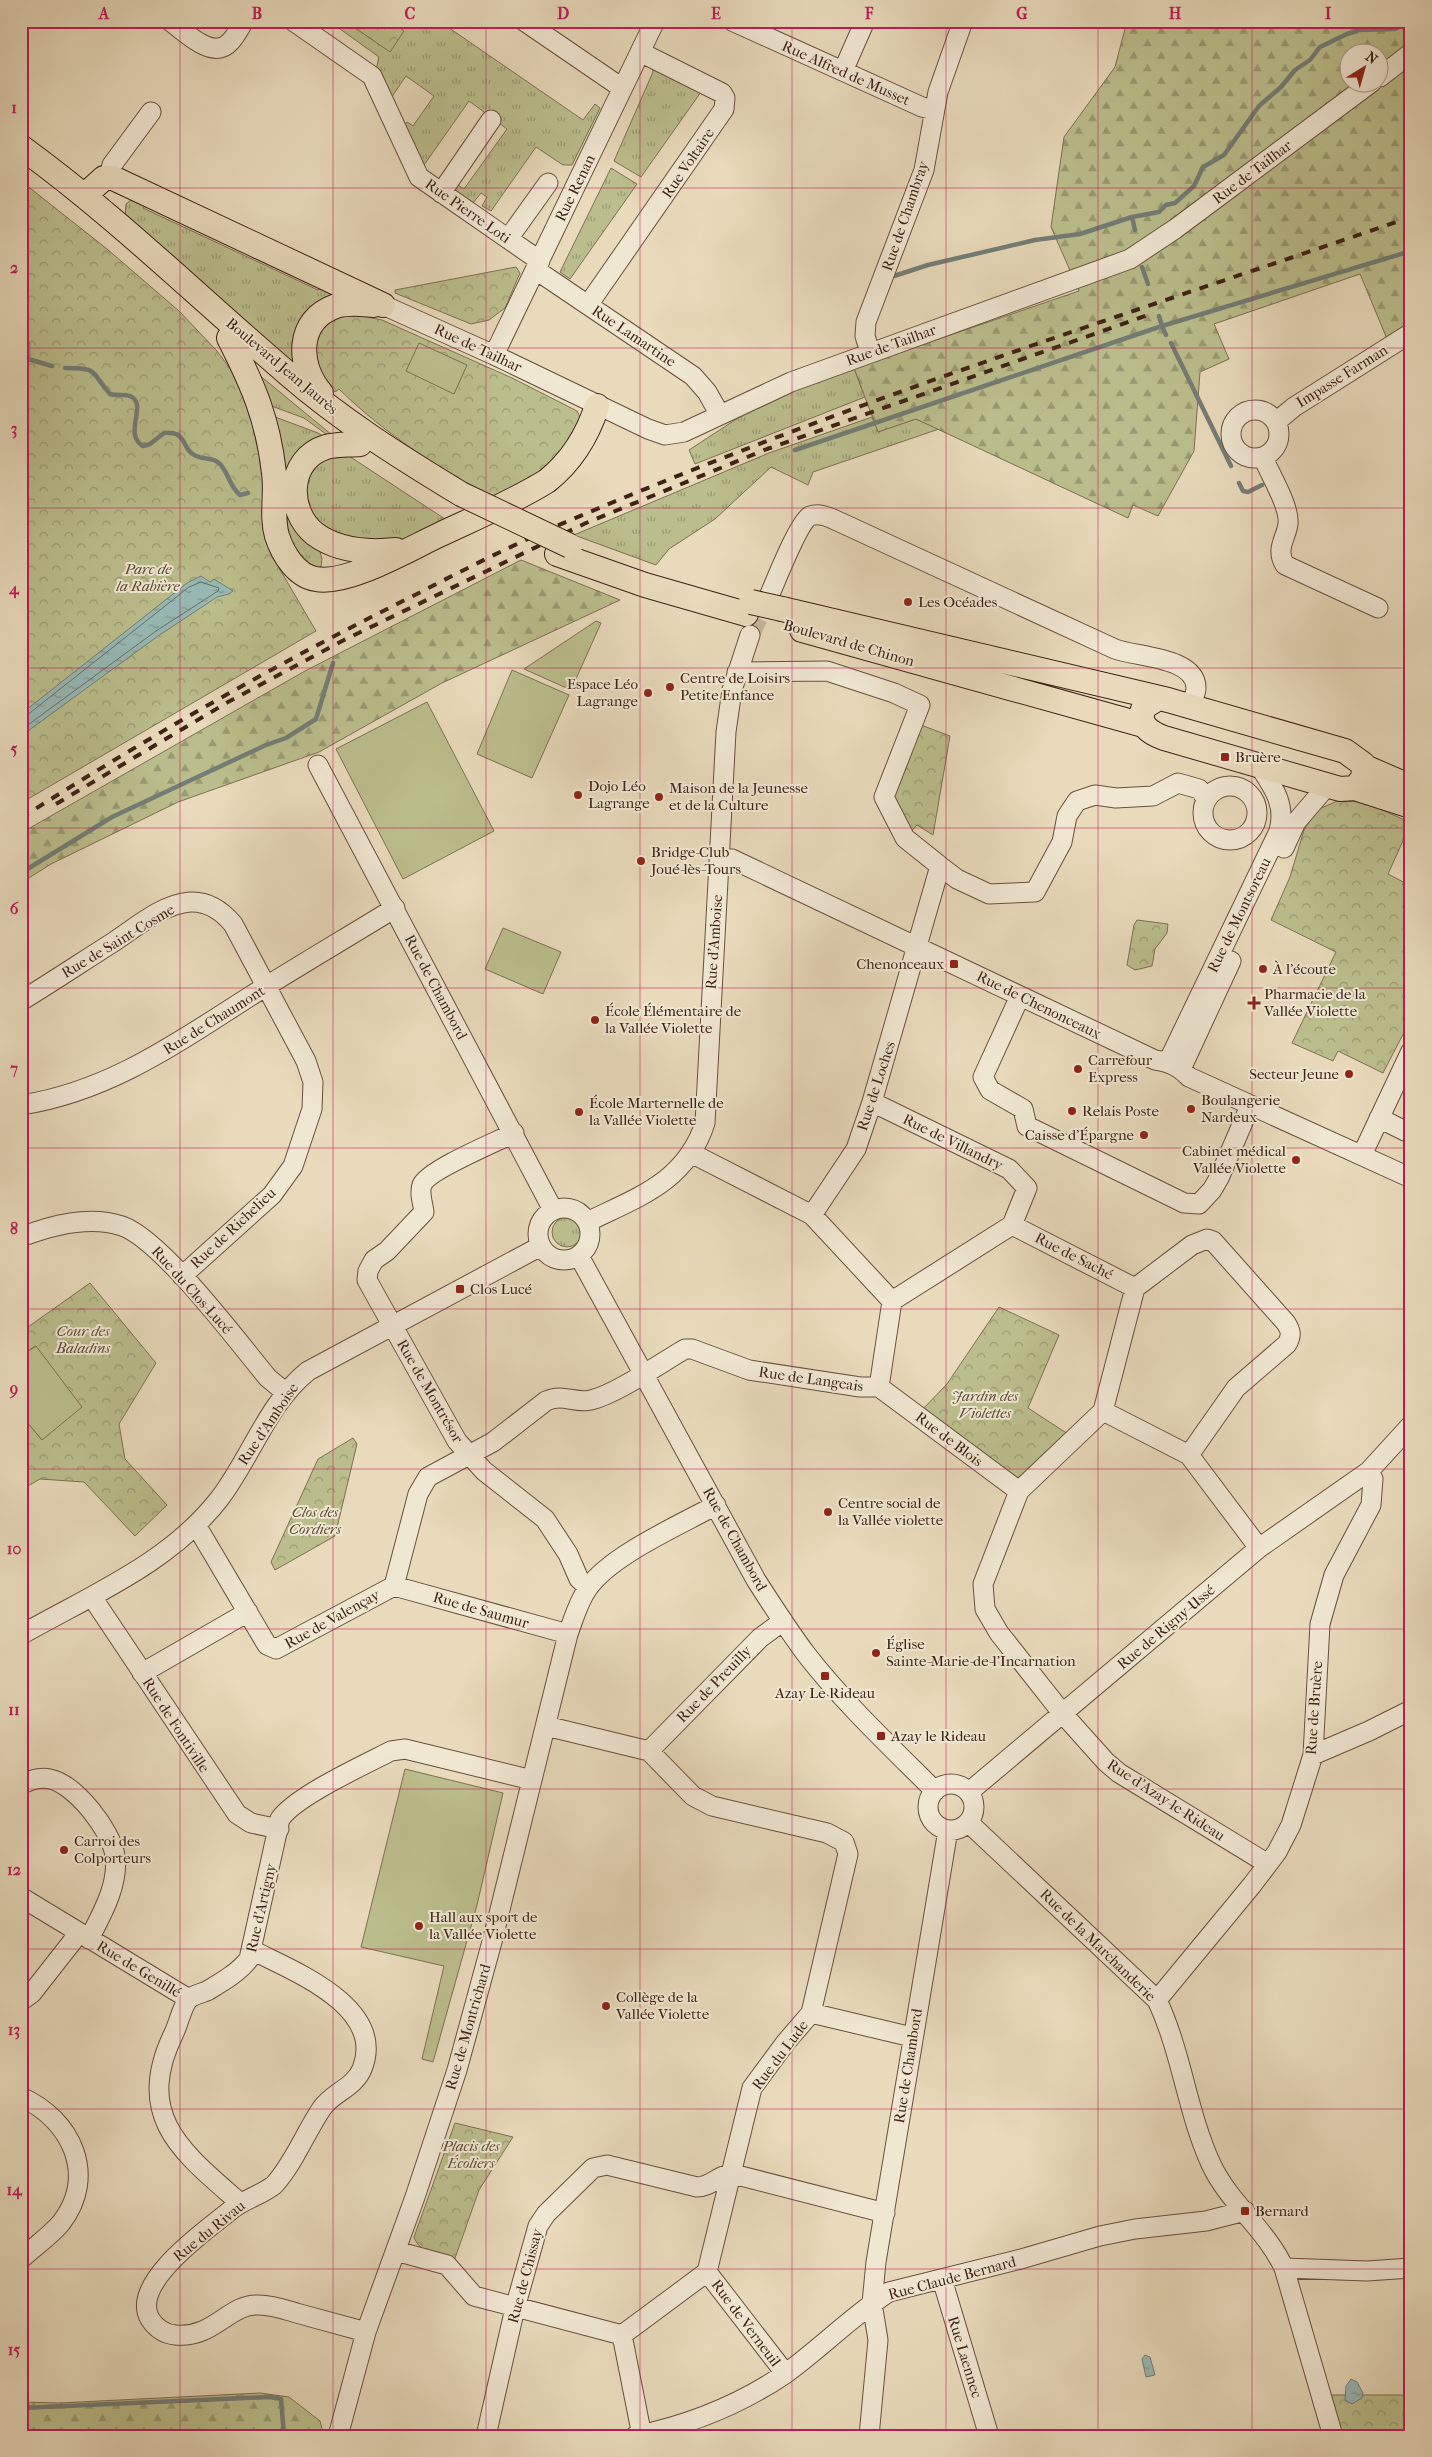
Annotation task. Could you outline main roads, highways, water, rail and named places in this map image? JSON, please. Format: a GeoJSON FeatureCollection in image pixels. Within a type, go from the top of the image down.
{"type":"FeatureCollection","features":[{"type":"Feature","properties":{"kind":"main road","name":"Boulevard Jean Jaurès"},"geometry":{"type":"LineString","coordinates":[[21,147],[86,195],[288,374],[379,444],[457,498]]}},
{"type":"Feature","properties":{"kind":"main road","name":"Boulevard Jean Jaurès"},"geometry":{"type":"LineString","coordinates":[[21,161],[123,242],[262,367],[360,444],[396,469],[564,550]]}},
{"type":"Feature","properties":{"kind":"main road"},"geometry":{"type":"LineString","coordinates":[[86,195],[98,182],[109,178],[149,194],[384,305],[346,304],[337,306],[317,318],[308,332],[303,351],[305,366],[317,388],[342,416]]}},
{"type":"Feature","properties":{"kind":"main road"},"geometry":{"type":"LineString","coordinates":[[229,338],[256,395],[270,438],[275,477],[275,528],[281,548],[301,573],[310,578],[344,576],[365,569],[508,502],[547,481],[566,465],[576,452],[592,422],[596,406]]}},
{"type":"Feature","properties":{"kind":"main road"},"geometry":{"type":"LineString","coordinates":[[360,444],[333,446],[317,451],[304,462],[296,477],[294,494],[299,515],[308,528],[323,539],[342,547],[364,551],[410,548]]}},
{"type":"Feature","properties":{"kind":"main road"},"geometry":{"type":"LineString","coordinates":[[323,539],[328,560],[328,578]]}},
{"type":"Feature","properties":{"kind":"main road","name":"Boulevard de Chinon"},"geometry":{"type":"LineString","coordinates":[[564,550],[656,576],[763,613],[1144,725],[1151,732],[1164,738],[1340,790],[1360,777],[1358,758],[1345,751],[1191,707],[763,613]]}},
{"type":"Feature","properties":{"kind":"main road"},"geometry":{"type":"LineString","coordinates":[[1144,725],[1141,715],[1144,707],[1157,699]]}},
{"type":"Feature","properties":{"kind":"main road"},"geometry":{"type":"LineString","coordinates":[[1360,777],[1411,787]]}},
{"type":"Feature","properties":{"kind":"main road"},"geometry":{"type":"LineString","coordinates":[[1360,777],[1411,806]]}},
{"type":"Feature","properties":{"kind":"water"},"geometry":{"type":"Polygon","coordinates":[[[21,336],[30,343],[30,356],[21,371],[21,336]]]}},
{"type":"Feature","properties":{"kind":"water"},"geometry":{"type":"Polygon","coordinates":[[[201,576],[210,582],[214,579],[233,591],[217,597],[158,636],[21,736],[21,714],[187,583],[201,576]]]}},
{"type":"Feature","properties":{"kind":"water"},"geometry":{"type":"Polygon","coordinates":[[[1145,2355],[1150,2357],[1155,2375],[1146,2377],[1142,2359],[1145,2355]]]}},
{"type":"Feature","properties":{"kind":"water"},"geometry":{"type":"Polygon","coordinates":[[[1351,2379],[1357,2382],[1363,2393],[1362,2398],[1352,2404],[1345,2400],[1346,2386],[1351,2379]]]}},
{"type":"Feature","properties":{"kind":"waterway"},"geometry":{"type":"LineString","coordinates":[[894,276],[928,265],[1035,240],[1080,234],[1132,217],[1159,212],[1166,205],[1175,203],[1194,186],[1203,167],[1224,155],[1259,106],[1281,87],[1295,70],[1310,60],[1320,47],[1359,30],[1395,29],[1408,21]]}},
{"type":"Feature","properties":{"kind":"waterway"},"geometry":{"type":"LineString","coordinates":[[1132,217],[1135,230]]}},
{"type":"Feature","properties":{"kind":"waterway"},"geometry":{"type":"LineString","coordinates":[[1166,335],[1162,326],[1411,251]]}},
{"type":"Feature","properties":{"kind":"waterway"},"geometry":{"type":"LineString","coordinates":[[1142,267],[1148,284]]}},
{"type":"Feature","properties":{"kind":"waterway"},"geometry":{"type":"LineString","coordinates":[[795,450],[1162,326],[1159,316]]}},
{"type":"Feature","properties":{"kind":"waterway"},"geometry":{"type":"LineString","coordinates":[[1171,343],[1231,466]]}},
{"type":"Feature","properties":{"kind":"waterway"},"geometry":{"type":"LineString","coordinates":[[21,357],[52,366]]}},
{"type":"Feature","properties":{"kind":"waterway"},"geometry":{"type":"LineString","coordinates":[[65,368],[89,370],[93,372],[110,394],[128,395],[135,400],[137,406],[135,434],[137,441],[143,446],[150,444],[164,433],[177,435],[191,453],[218,462],[240,495],[248,493]]}},
{"type":"Feature","properties":{"kind":"waterway"},"geometry":{"type":"LineString","coordinates":[[1239,483],[1243,491],[1248,492],[1262,485]]}},
{"type":"Feature","properties":{"kind":"waterway"},"geometry":{"type":"LineString","coordinates":[[21,873],[112,817],[266,745],[286,738],[316,719],[333,663]]}},
{"type":"Feature","properties":{"kind":"waterway"},"geometry":{"type":"LineString","coordinates":[[21,2408],[270,2397],[281,2399],[284,2436]]}},
{"type":"Feature","properties":{"kind":"tunnel"},"geometry":{"type":"LineString","coordinates":[[750,635],[770,594]]}},
{"type":"Feature","properties":{"kind":"railway"},"geometry":{"type":"LineString","coordinates":[[21,818],[165,730],[263,674],[455,574],[563,523],[686,472],[892,395],[995,358],[1411,217]]}},
{"type":"Feature","properties":{"kind":"railway"},"geometry":{"type":"LineString","coordinates":[[56,804],[228,702],[344,640],[586,523],[767,449],[1148,315]]}},
{"type":"Feature","properties":{"kind":"place","name":"Les Océades"},"geometry":{"type":"Point","coordinates":[908,602]}},
{"type":"Feature","properties":{"kind":"place","name":"Centre de Loisirs Petite Enfance"},"geometry":{"type":"Point","coordinates":[670,687]}},
{"type":"Feature","properties":{"kind":"place","name":"Espace Léo Lagrange"},"geometry":{"type":"Point","coordinates":[648,693]}},
{"type":"Feature","properties":{"kind":"place","name":"Bruère"},"geometry":{"type":"Point","coordinates":[1225,757]}},
{"type":"Feature","properties":{"kind":"place","name":"Dojo Léo Lagrange"},"geometry":{"type":"Point","coordinates":[578,795]}},
{"type":"Feature","properties":{"kind":"place","name":"Maison de la Jeunesse et de la Culture"},"geometry":{"type":"Point","coordinates":[659,797]}},
{"type":"Feature","properties":{"kind":"place","name":"Bridge-Club Joué-lès-Tours"},"geometry":{"type":"Point","coordinates":[641,861]}},
{"type":"Feature","properties":{"kind":"place","name":"Chenonceaux"},"geometry":{"type":"Point","coordinates":[954,964]}},
{"type":"Feature","properties":{"kind":"place","name":"À l'écoute"},"geometry":{"type":"Point","coordinates":[1263,969]}},
{"type":"Feature","properties":{"kind":"place","name":"Pharmacie de la Vallée Violette"},"geometry":{"type":"Point","coordinates":[1254,1003]}},
{"type":"Feature","properties":{"kind":"place","name":"École Élémentaire de la Vallée Violette"},"geometry":{"type":"Point","coordinates":[595,1020]}},
{"type":"Feature","properties":{"kind":"place","name":"Carrefour Express"},"geometry":{"type":"Point","coordinates":[1078,1069]}},
{"type":"Feature","properties":{"kind":"place","name":"Secteur Jeune"},"geometry":{"type":"Point","coordinates":[1349,1074]}},
{"type":"Feature","properties":{"kind":"place","name":"Boulangerie Nardeux"},"geometry":{"type":"Point","coordinates":[1191,1109]}},
{"type":"Feature","properties":{"kind":"place","name":"Relais Poste"},"geometry":{"type":"Point","coordinates":[1072,1111]}},
{"type":"Feature","properties":{"kind":"place","name":"École Marternelle de la Vallée Violette"},"geometry":{"type":"Point","coordinates":[579,1112]}},
{"type":"Feature","properties":{"kind":"place","name":"Caisse d'Épargne"},"geometry":{"type":"Point","coordinates":[1144,1135]}},
{"type":"Feature","properties":{"kind":"place","name":"Cabinet médical Vallée Violette"},"geometry":{"type":"Point","coordinates":[1296,1160]}},
{"type":"Feature","properties":{"kind":"place","name":"Clos Lucé"},"geometry":{"type":"Point","coordinates":[460,1289]}},
{"type":"Feature","properties":{"kind":"place","name":"Centre social de la Vallée violette"},"geometry":{"type":"Point","coordinates":[828,1512]}},
{"type":"Feature","properties":{"kind":"place","name":"Église Sainte-Marie-de-l'Incarnation"},"geometry":{"type":"Point","coordinates":[876,1653]}},
{"type":"Feature","properties":{"kind":"place","name":"Azay Le Rideau"},"geometry":{"type":"Point","coordinates":[825,1676]}},
{"type":"Feature","properties":{"kind":"place","name":"Azay le Rideau"},"geometry":{"type":"Point","coordinates":[881,1736]}},
{"type":"Feature","properties":{"kind":"place","name":"Carroi des Colporteurs"},"geometry":{"type":"Point","coordinates":[64,1850]}},
{"type":"Feature","properties":{"kind":"place","name":"Hall aux sport de la Vallée Violette"},"geometry":{"type":"Point","coordinates":[419,1926]}},
{"type":"Feature","properties":{"kind":"place","name":"Collège de la Vallée Violette"},"geometry":{"type":"Point","coordinates":[606,2006]}},
{"type":"Feature","properties":{"kind":"place","name":"Bernard"},"geometry":{"type":"Point","coordinates":[1245,2211]}},
{"type":"Feature","properties":{"kind":"park label","name":"Parc de la Rabière"},"geometry":{"type":"Point","coordinates":[148,578]}},
{"type":"Feature","properties":{"kind":"park label","name":"Cour des Baladins"},"geometry":{"type":"Point","coordinates":[83,1340]}},
{"type":"Feature","properties":{"kind":"park label","name":"Jardin des Violettes"},"geometry":{"type":"Point","coordinates":[985,1404]}},
{"type":"Feature","properties":{"kind":"park label","name":"Clos des Cordiers"},"geometry":{"type":"Point","coordinates":[315,1520]}},
{"type":"Feature","properties":{"kind":"park label","name":"Placis des Écoliers"},"geometry":{"type":"Point","coordinates":[471,2154]}}]}
